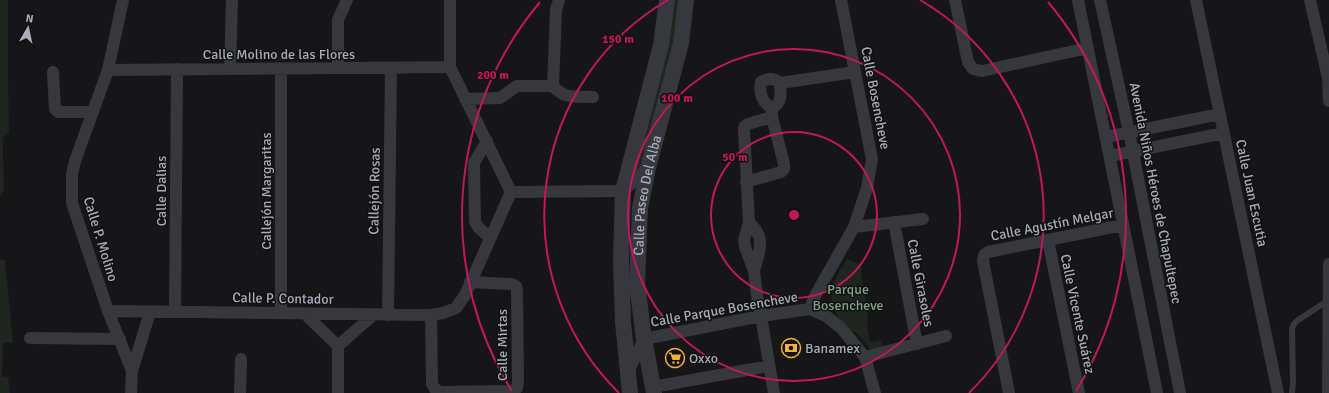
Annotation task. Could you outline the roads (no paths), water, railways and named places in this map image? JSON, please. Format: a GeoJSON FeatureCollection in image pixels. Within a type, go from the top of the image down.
{"type":"FeatureCollection","features":[{"type":"Feature","properties":{"kind":"street","name":"Calle P. Molino"},"geometry":{"type":"LineString","coordinates":[[123,0],[108,70],[75,161],[72,174],[72,203],[108,311],[132,371],[131,393]]}},
{"type":"Feature","properties":{"kind":"street"},"geometry":{"type":"LineString","coordinates":[[230,69],[232,0]]}},
{"type":"Feature","properties":{"kind":"street"},"geometry":{"type":"LineString","coordinates":[[338,68],[338,20],[347,0]]}},
{"type":"Feature","properties":{"kind":"street"},"geometry":{"type":"LineString","coordinates":[[450,0],[450,67],[511,192],[470,282]]}},
{"type":"Feature","properties":{"kind":"street"},"geometry":{"type":"LineString","coordinates":[[559,0],[556,10],[553,86],[558,93],[566,96],[593,97]]}},
{"type":"Feature","properties":{"kind":"street","name":"Calle Paseo Del Alba"},"geometry":{"type":"LineString","coordinates":[[630,393],[623,322],[621,261],[623,191],[661,45],[667,0]]}},
{"type":"Feature","properties":{"kind":"street","name":"Calle Paseo Del Alba"},"geometry":{"type":"LineString","coordinates":[[653,390],[644,339],[637,284],[640,208],[648,168],[681,42],[686,0]]}},
{"type":"Feature","properties":{"kind":"street","name":"Calle Bosencheve"},"geometry":{"type":"LineString","coordinates":[[810,309],[854,227],[867,188],[872,159],[841,0]]}},
{"type":"Feature","properties":{"kind":"street"},"geometry":{"type":"LineString","coordinates":[[955,0],[968,62],[973,68],[982,71],[1088,48]]}},
{"type":"Feature","properties":{"kind":"street"},"geometry":{"type":"LineString","coordinates":[[1078,0],[1157,393]]}},
{"type":"Feature","properties":{"kind":"street","name":"Avenida Niños Héroes de Chapultepec"},"geometry":{"type":"LineString","coordinates":[[1100,0],[1130,132],[1180,393]]}},
{"type":"Feature","properties":{"kind":"street","name":"Calle Juan Escutia"},"geometry":{"type":"LineString","coordinates":[[1196,0],[1278,393]]}},
{"type":"Feature","properties":{"kind":"street"},"geometry":{"type":"LineString","coordinates":[[1310,0],[1328,78],[1329,100]]}},
{"type":"Feature","properties":{"kind":"street","name":"Calle Molino de las Flores"},"geometry":{"type":"LineString","coordinates":[[108,70],[450,67]]}},
{"type":"Feature","properties":{"kind":"street","name":"Callejón Rosas"},"geometry":{"type":"LineString","coordinates":[[388,315],[391,68]]}},
{"type":"Feature","properties":{"kind":"street","name":"Calle Dalias"},"geometry":{"type":"LineString","coordinates":[[175,312],[177,69]]}},
{"type":"Feature","properties":{"kind":"street","name":"Callejón Margaritas"},"geometry":{"type":"LineString","coordinates":[[281,69],[281,313]]}},
{"type":"Feature","properties":{"kind":"street"},"geometry":{"type":"LineString","coordinates":[[53,72],[55,109],[58,112],[93,112]]}},
{"type":"Feature","properties":{"kind":"street"},"geometry":{"type":"LineString","coordinates":[[746,182],[784,170],[784,164],[772,113],[763,101],[760,87],[761,82],[766,79],[771,79],[780,83],[855,72]]}},
{"type":"Feature","properties":{"kind":"street"},"geometry":{"type":"LineString","coordinates":[[774,393],[758,303],[754,271],[744,240],[749,222],[744,129],[745,126],[772,113],[780,99],[780,83]]}},
{"type":"Feature","properties":{"kind":"street"},"geometry":{"type":"LineString","coordinates":[[465,99],[500,98],[517,86],[553,86]]}},
{"type":"Feature","properties":{"kind":"street"},"geometry":{"type":"LineString","coordinates":[[1106,137],[1220,114]]}},
{"type":"Feature","properties":{"kind":"street"},"geometry":{"type":"LineString","coordinates":[[1110,156],[1224,133]]}},
{"type":"Feature","properties":{"kind":"street"},"geometry":{"type":"LineString","coordinates":[[487,141],[474,163],[475,222],[478,227],[490,238]]}},
{"type":"Feature","properties":{"kind":"street"},"geometry":{"type":"LineString","coordinates":[[511,192],[623,191],[648,168]]}},
{"type":"Feature","properties":{"kind":"street"},"geometry":{"type":"LineString","coordinates":[[623,191],[640,208]]}},
{"type":"Feature","properties":{"kind":"street","name":"Calle Girasoles"},"geometry":{"type":"LineString","coordinates":[[854,227],[923,219]]}},
{"type":"Feature","properties":{"kind":"street","name":"Calle Girasoles"},"geometry":{"type":"LineString","coordinates":[[865,357],[917,344],[894,222]]}},
{"type":"Feature","properties":{"kind":"street","name":"Calle Agustín Melgar"},"geometry":{"type":"LineString","coordinates":[[1009,393],[982,261],[984,255],[988,252],[1123,225]]}},
{"type":"Feature","properties":{"kind":"street","name":"Calle Vicente Suárez"},"geometry":{"type":"LineString","coordinates":[[1048,240],[1079,393]]}},
{"type":"Feature","properties":{"kind":"street"},"geometry":{"type":"LineString","coordinates":[[1328,393],[1329,264]]}},
{"type":"Feature","properties":{"kind":"street","name":"Calle P. Contador"},"geometry":{"type":"LineString","coordinates":[[108,311],[431,316],[456,308],[465,295],[470,282]]}},
{"type":"Feature","properties":{"kind":"street","name":"Calle Mirtas"},"geometry":{"type":"LineString","coordinates":[[431,316],[432,384],[435,390],[440,392],[511,391],[517,388],[518,328],[516,286],[512,284],[470,282]]}},
{"type":"Feature","properties":{"kind":"street"},"geometry":{"type":"LineString","coordinates":[[810,309],[826,316],[841,328],[865,357],[875,393]]}},
{"type":"Feature","properties":{"kind":"street","name":"Calle Parque Bosencheve"},"geometry":{"type":"LineString","coordinates":[[644,339],[761,316],[810,309]]}},
{"type":"Feature","properties":{"kind":"street"},"geometry":{"type":"LineString","coordinates":[[132,371],[150,312]]}},
{"type":"Feature","properties":{"kind":"street"},"geometry":{"type":"LineString","coordinates":[[305,314],[338,346],[338,393]]}},
{"type":"Feature","properties":{"kind":"street"},"geometry":{"type":"LineString","coordinates":[[338,346],[373,315]]}},
{"type":"Feature","properties":{"kind":"street","name":"Calle Parque Bosencheve"},"geometry":{"type":"LineString","coordinates":[[623,322],[644,339]]}},
{"type":"Feature","properties":{"kind":"street"},"geometry":{"type":"LineString","coordinates":[[917,344],[946,336]]}},
{"type":"Feature","properties":{"kind":"street"},"geometry":{"type":"LineString","coordinates":[[30,338],[120,339]]}},
{"type":"Feature","properties":{"kind":"street","name":"Calle Parque Bosencheve"},"geometry":{"type":"LineString","coordinates":[[628,373],[644,339]]}},
{"type":"Feature","properties":{"kind":"street"},"geometry":{"type":"LineString","coordinates":[[240,393],[241,359]]}},
{"type":"Feature","properties":{"kind":"street"},"geometry":{"type":"LineString","coordinates":[[653,390],[769,366]]}},
{"type":"Feature","properties":{"kind":"lane"},"geometry":{"type":"LineString","coordinates":[[1292,393],[1292,329],[1298,320],[1329,300]]}},
{"type":"Feature","properties":{"kind":"place","name":"Banamex"},"geometry":{"type":"Point","coordinates":[791,348]}},
{"type":"Feature","properties":{"kind":"place","name":"Oxxo"},"geometry":{"type":"Point","coordinates":[675,358]}},
{"type":"Feature","properties":{"kind":"park label","name":"Parque Bosencheve"},"geometry":{"type":"Point","coordinates":[848,298]}}]}
